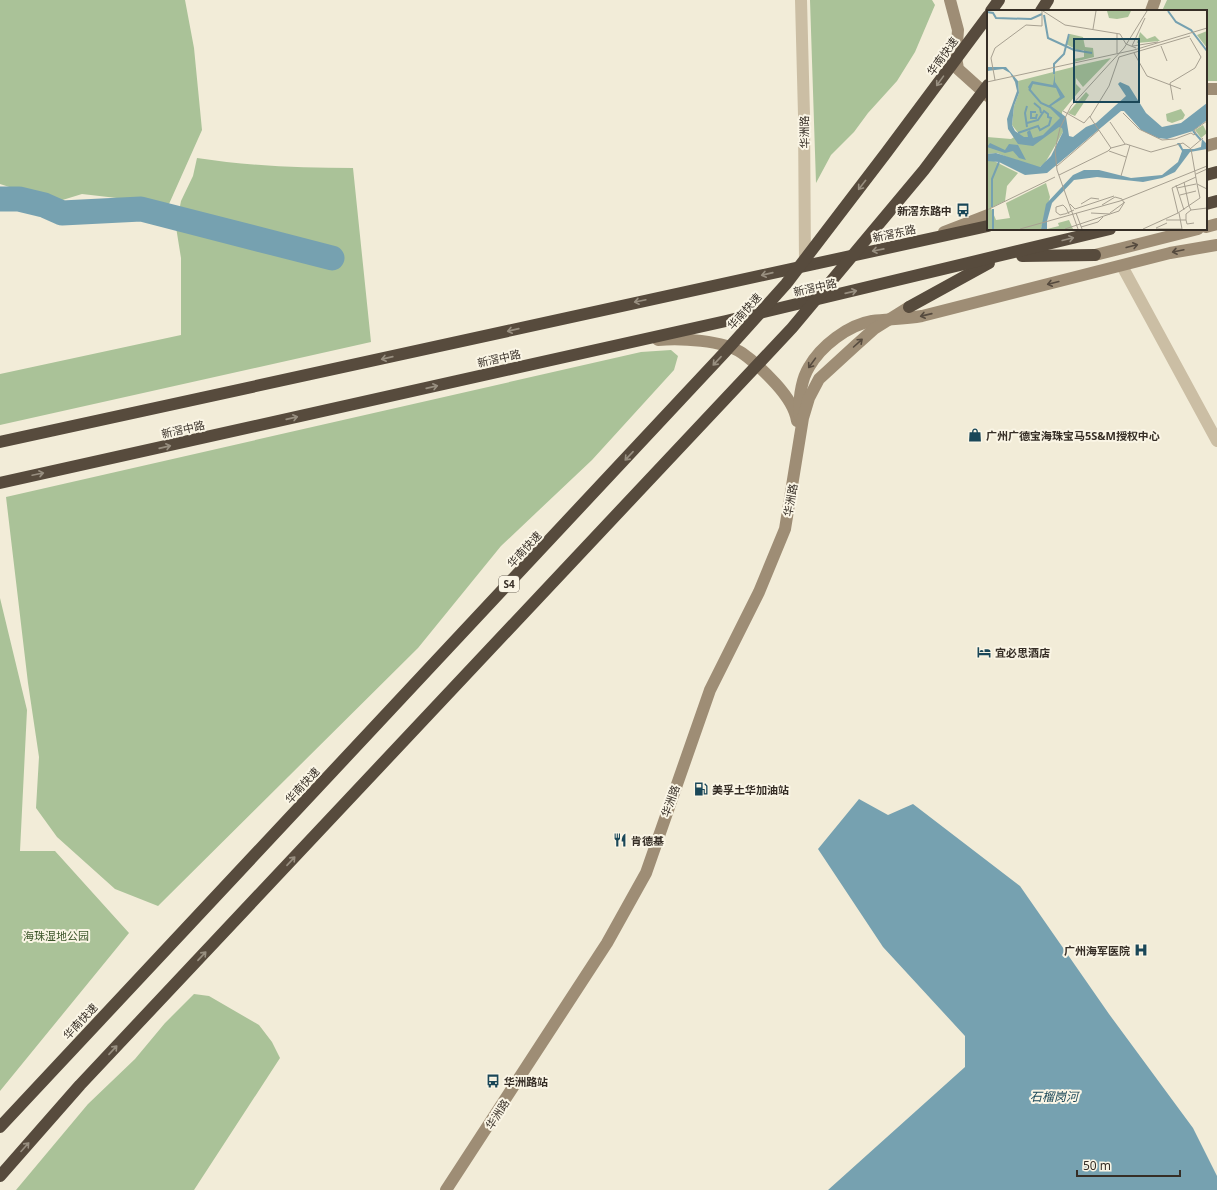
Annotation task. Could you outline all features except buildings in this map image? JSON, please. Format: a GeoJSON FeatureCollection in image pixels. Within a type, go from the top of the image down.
{"type":"FeatureCollection","features":[{"type":"Feature","properties":{"kind":"highway"},"geometry":{"type":"LineString","coordinates":[[992,10],[999,0]]}},
{"type":"Feature","properties":{"kind":"highway"},"geometry":{"type":"LineString","coordinates":[[1041,10],[1048,0]]}},
{"type":"Feature","properties":{"kind":"highway","name":"华南快速"},"geometry":{"type":"LineString","coordinates":[[0,1127],[735,341],[786,284],[987,17]]}},
{"type":"Feature","properties":{"kind":"highway"},"geometry":{"type":"LineString","coordinates":[[0,1176],[80,1085],[792,328],[924,170],[987,86]]}},
{"type":"Feature","properties":{"kind":"highway"},"geometry":{"type":"LineString","coordinates":[[1207,175],[1217,172]]}},
{"type":"Feature","properties":{"kind":"highway"},"geometry":{"type":"LineString","coordinates":[[1207,204],[1217,201]]}},
{"type":"Feature","properties":{"kind":"highway","name":"新滘东路"},"geometry":{"type":"LineString","coordinates":[[805,265],[987,226]]}},
{"type":"Feature","properties":{"kind":"highway"},"geometry":{"type":"LineString","coordinates":[[909,307],[1003,256],[1106,230]]}},
{"type":"Feature","properties":{"kind":"highway"},"geometry":{"type":"LineString","coordinates":[[1003,256],[1095,256]]}},
{"type":"Feature","properties":{"kind":"highway","name":"新滘中路"},"geometry":{"type":"LineString","coordinates":[[0,482],[621,344],[1003,256]]}},
{"type":"Feature","properties":{"kind":"highway"},"geometry":{"type":"LineString","coordinates":[[0,442],[339,369],[805,265]]}},
{"type":"Feature","properties":{"kind":"main road"},"geometry":{"type":"LineString","coordinates":[[950,0],[958,30],[956,57],[958,69],[987,95]]}},
{"type":"Feature","properties":{"kind":"main road"},"geometry":{"type":"LineString","coordinates":[[1151,10],[1155,0]]}},
{"type":"Feature","properties":{"kind":"main road"},"geometry":{"type":"LineString","coordinates":[[1207,89],[1217,90]]}},
{"type":"Feature","properties":{"kind":"main road"},"geometry":{"type":"LineString","coordinates":[[1207,146],[1217,143]]}},
{"type":"Feature","properties":{"kind":"main road"},"geometry":{"type":"LineString","coordinates":[[916,242],[987,215]]}},
{"type":"Feature","properties":{"kind":"main road"},"geometry":{"type":"LineString","coordinates":[[1207,227],[1217,224]]}},
{"type":"Feature","properties":{"kind":"main road"},"geometry":{"type":"LineString","coordinates":[[1095,256],[1194,230]]}},
{"type":"Feature","properties":{"kind":"main road"},"geometry":{"type":"LineString","coordinates":[[800,446],[800,393],[809,367],[820,353],[837,337],[856,326],[872,321],[922,316],[1170,253],[1217,245]]}},
{"type":"Feature","properties":{"kind":"main road"},"geometry":{"type":"LineString","coordinates":[[800,446],[803,418],[809,398],[819,379],[886,320],[909,307]]}},
{"type":"Feature","properties":{"kind":"main road"},"geometry":{"type":"LineString","coordinates":[[621,344],[672,339],[711,342],[741,352],[764,371],[787,397],[796,418],[800,446]]}},
{"type":"Feature","properties":{"kind":"main road","name":"华洲路"},"geometry":{"type":"LineString","coordinates":[[446,1190],[608,943],[646,873],[710,690],[759,592],[785,530],[800,446]]}},
{"type":"Feature","properties":{"kind":"street","name":"华洲路"},"geometry":{"type":"LineString","coordinates":[[801,0],[804,115],[805,265]]}},
{"type":"Feature","properties":{"kind":"street"},"geometry":{"type":"LineString","coordinates":[[1122,266],[1217,441]]}},
{"type":"Feature","properties":{"kind":"green space"},"geometry":{"type":"Polygon","coordinates":[[[0,0],[185,0],[194,48],[202,130],[169,204],[82,194],[56,202],[0,184],[0,0]]]}},
{"type":"Feature","properties":{"kind":"green space"},"geometry":{"type":"Polygon","coordinates":[[[810,0],[932,0],[935,5],[915,52],[897,81],[868,113],[854,132],[831,155],[816,183],[810,0]]]}},
{"type":"Feature","properties":{"kind":"green space"},"geometry":{"type":"Polygon","coordinates":[[[1167,0],[1217,0],[1217,81],[1207,81],[1207,10],[1162,10],[1167,0]]]}},
{"type":"Feature","properties":{"kind":"green space"},"geometry":{"type":"Polygon","coordinates":[[[197,158],[275,166],[353,168],[371,342],[0,425],[0,374],[181,335],[181,258],[176,227],[181,201],[193,176],[197,158]]]}},
{"type":"Feature","properties":{"kind":"green space"},"geometry":{"type":"Polygon","coordinates":[[[671,350],[678,356],[674,370],[592,460],[501,546],[418,648],[158,906],[115,889],[57,837],[36,808],[39,757],[28,683],[6,497],[641,352],[671,350]]]}},
{"type":"Feature","properties":{"kind":"green space","name":"海珠湿地公园"},"geometry":{"type":"Polygon","coordinates":[[[0,598],[27,710],[20,851],[55,851],[129,933],[0,1091],[0,598]]]}},
{"type":"Feature","properties":{"kind":"green space"},"geometry":{"type":"Polygon","coordinates":[[[194,994],[209,996],[259,1025],[272,1042],[280,1058],[194,1190],[16,1190],[88,1104],[135,1059],[165,1023],[194,994]]]}},
{"type":"Feature","properties":{"kind":"water","name":"石榴岗河"},"geometry":{"type":"Polygon","coordinates":[[[859,799],[888,815],[913,804],[1020,886],[1109,1014],[1193,1128],[1217,1176],[1217,1190],[828,1190],[965,1067],[965,1036],[883,947],[818,849],[859,799]]]}},
{"type":"Feature","properties":{"kind":"waterway"},"geometry":{"type":"LineString","coordinates":[[0,199],[19,199],[44,205],[62,213],[141,209],[332,258]]}},
{"type":"Feature","properties":{"kind":"place","name":"新滘东路中"},"geometry":{"type":"Point","coordinates":[963,210]}},
{"type":"Feature","properties":{"kind":"place","name":"广州广德宝海珠宝马5S&M授权中心"},"geometry":{"type":"Point","coordinates":[975,435]}},
{"type":"Feature","properties":{"kind":"place","name":"宜必思酒店"},"geometry":{"type":"Point","coordinates":[984,652]}},
{"type":"Feature","properties":{"kind":"place","name":"美孚土华加油站"},"geometry":{"type":"Point","coordinates":[701,789]}},
{"type":"Feature","properties":{"kind":"place","name":"肯德基"},"geometry":{"type":"Point","coordinates":[620,840]}},
{"type":"Feature","properties":{"kind":"place","name":"广州海军医院"},"geometry":{"type":"Point","coordinates":[1141,950]}},
{"type":"Feature","properties":{"kind":"place","name":"华洲路站"},"geometry":{"type":"Point","coordinates":[493,1081]}}]}
